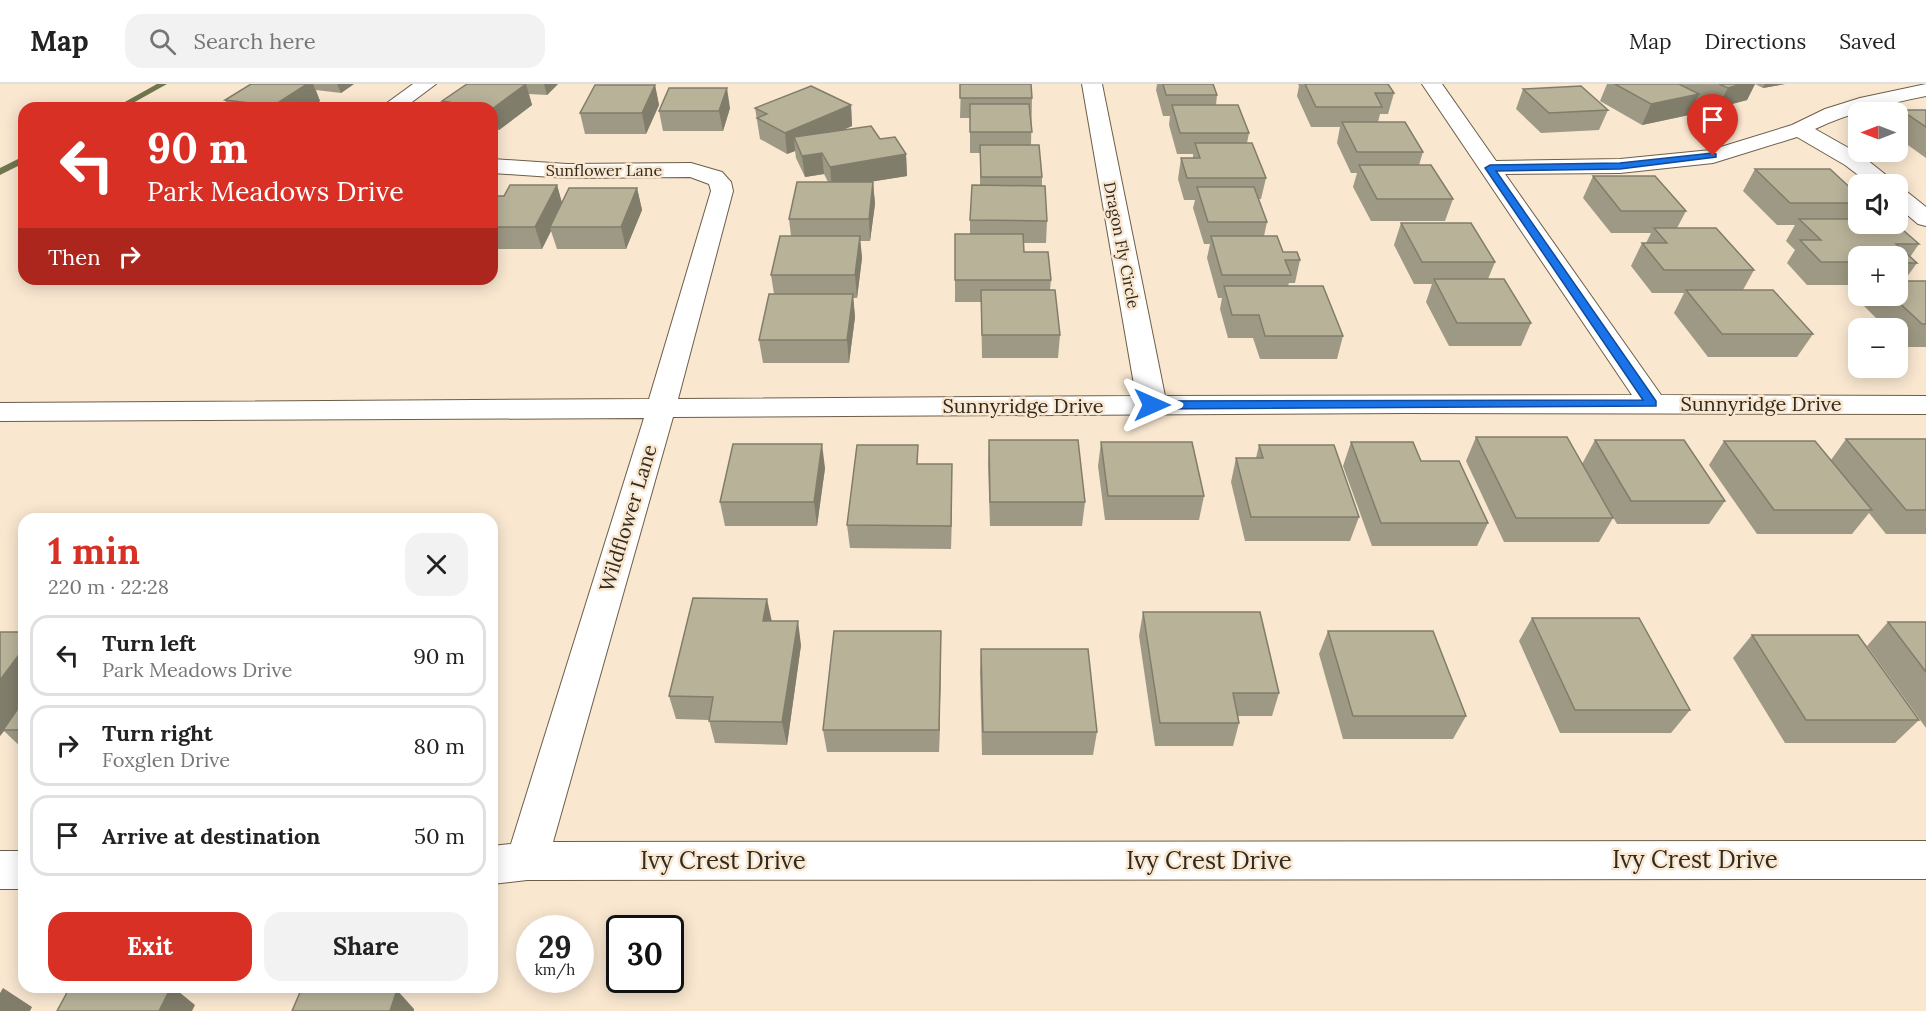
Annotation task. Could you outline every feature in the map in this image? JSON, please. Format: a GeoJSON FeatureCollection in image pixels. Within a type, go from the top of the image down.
{"type":"FeatureCollection","features":[{"type":"Feature","properties":{"kind":"street"},"geometry":{"type":"LineString","coordinates":[[399,102],[426,84]]}},
{"type":"Feature","properties":{"kind":"street","name":"Dragon Fly Circle"},"geometry":{"type":"LineString","coordinates":[[1092,84],[1152,405]]}},
{"type":"Feature","properties":{"kind":"street"},"geometry":{"type":"LineString","coordinates":[[1432,84],[1652,404]]}},
{"type":"Feature","properties":{"kind":"street"},"geometry":{"type":"LineString","coordinates":[[1490,168],[1620,166],[1713,156],[1799,129],[1832,113],[1867,102],[1926,90]]}},
{"type":"Feature","properties":{"kind":"street"},"geometry":{"type":"LineString","coordinates":[[1799,129],[1853,160],[1870,174]]}},
{"type":"Feature","properties":{"kind":"street","name":"Sunflower Lane"},"geometry":{"type":"LineString","coordinates":[[498,166],[567,171],[691,170],[714,177]]}},
{"type":"Feature","properties":{"kind":"street","name":"Wildflower Lane"},"geometry":{"type":"LineString","coordinates":[[509,863],[661,408],[722,191],[720,182],[714,177]]}},
{"type":"Feature","properties":{"kind":"street"},"geometry":{"type":"LineString","coordinates":[[1908,204],[1926,219]]}},
{"type":"Feature","properties":{"kind":"street","name":"Sunnyridge Drive"},"geometry":{"type":"LineString","coordinates":[[0,412],[1152,405],[1926,405]]}},
{"type":"Feature","properties":{"kind":"street","name":"Ivy Crest Drive"},"geometry":{"type":"LineString","coordinates":[[509,863],[1926,860]]}},
{"type":"Feature","properties":{"kind":"street"},"geometry":{"type":"LineString","coordinates":[[0,870],[18,870]]}},
{"type":"Feature","properties":{"kind":"building"},"geometry":{"type":"Polygon","coordinates":[[[251,84],[307,84],[279,102],[225,100],[251,84]]]}},
{"type":"Feature","properties":{"kind":"building"},"geometry":{"type":"Polygon","coordinates":[[[467,84],[526,84],[498,105],[498,102],[442,101],[467,84]]]}},
{"type":"Feature","properties":{"kind":"building"},"geometry":{"type":"Polygon","coordinates":[[[960,84],[1031,84],[1032,98],[960,98],[960,84]]]}},
{"type":"Feature","properties":{"kind":"building"},"geometry":{"type":"Polygon","coordinates":[[[1163,84],[1213,84],[1217,95],[1166,95],[1163,84]]]}},
{"type":"Feature","properties":{"kind":"building"},"geometry":{"type":"Polygon","coordinates":[[[1305,84],[1388,84],[1394,93],[1375,93],[1382,107],[1316,107],[1305,84]]]}},
{"type":"Feature","properties":{"kind":"building"},"geometry":{"type":"Polygon","coordinates":[[[1615,84],[1679,84],[1699,94],[1651,104],[1615,84]]]}},
{"type":"Feature","properties":{"kind":"building"},"geometry":{"type":"Polygon","coordinates":[[[1719,84],[1741,84],[1728,88],[1719,84]]]}},
{"type":"Feature","properties":{"kind":"building"},"geometry":{"type":"Polygon","coordinates":[[[595,85],[655,85],[642,113],[580,113],[595,85]]]}},
{"type":"Feature","properties":{"kind":"building"},"geometry":{"type":"Polygon","coordinates":[[[811,86],[851,105],[785,133],[757,118],[767,114],[755,108],[811,86]]]}},
{"type":"Feature","properties":{"kind":"building"},"geometry":{"type":"Polygon","coordinates":[[[1581,86],[1608,110],[1549,113],[1523,89],[1581,86]]]}},
{"type":"Feature","properties":{"kind":"building"},"geometry":{"type":"Polygon","coordinates":[[[669,88],[727,88],[719,111],[659,111],[669,88]]]}},
{"type":"Feature","properties":{"kind":"building"},"geometry":{"type":"Polygon","coordinates":[[[970,104],[1029,104],[1032,132],[970,132],[970,104]]]}},
{"type":"Feature","properties":{"kind":"building"},"geometry":{"type":"Polygon","coordinates":[[[1172,105],[1238,105],[1249,133],[1180,133],[1172,105]]]}},
{"type":"Feature","properties":{"kind":"building"},"geometry":{"type":"Polygon","coordinates":[[[1908,110],[1926,110],[1926,127],[1908,115],[1908,110]]]}},
{"type":"Feature","properties":{"kind":"building"},"geometry":{"type":"Polygon","coordinates":[[[1342,122],[1405,122],[1423,152],[1357,152],[1342,122]]]}},
{"type":"Feature","properties":{"kind":"building"},"geometry":{"type":"Polygon","coordinates":[[[871,126],[880,139],[895,137],[906,154],[830,167],[822,153],[802,156],[794,137],[871,126]]]}},
{"type":"Feature","properties":{"kind":"building"},"geometry":{"type":"Polygon","coordinates":[[[1195,143],[1252,143],[1266,178],[1187,178],[1181,158],[1200,158],[1195,143]]]}},
{"type":"Feature","properties":{"kind":"building"},"geometry":{"type":"Polygon","coordinates":[[[980,145],[1039,145],[1042,177],[981,177],[980,145]]]}},
{"type":"Feature","properties":{"kind":"building"},"geometry":{"type":"Polygon","coordinates":[[[1359,165],[1431,165],[1453,199],[1377,199],[1359,165]]]}},
{"type":"Feature","properties":{"kind":"building"},"geometry":{"type":"Polygon","coordinates":[[[1755,169],[1830,169],[1848,186],[1848,203],[1790,203],[1755,169]]]}},
{"type":"Feature","properties":{"kind":"building"},"geometry":{"type":"Polygon","coordinates":[[[1593,176],[1655,176],[1686,211],[1621,211],[1593,176]]]}},
{"type":"Feature","properties":{"kind":"building"},"geometry":{"type":"Polygon","coordinates":[[[797,182],[873,182],[869,219],[789,219],[797,182]]]}},
{"type":"Feature","properties":{"kind":"building"},"geometry":{"type":"Polygon","coordinates":[[[510,185],[557,185],[535,227],[498,227],[498,196],[504,196],[510,185]]]}},
{"type":"Feature","properties":{"kind":"building"},"geometry":{"type":"Polygon","coordinates":[[[972,185],[1045,186],[1047,221],[970,220],[972,185]]]}},
{"type":"Feature","properties":{"kind":"building"},"geometry":{"type":"Polygon","coordinates":[[[1197,187],[1254,187],[1267,222],[1208,222],[1197,187]]]}},
{"type":"Feature","properties":{"kind":"building"},"geometry":{"type":"Polygon","coordinates":[[[569,188],[637,188],[621,227],[550,227],[569,188]]]}},
{"type":"Feature","properties":{"kind":"building"},"geometry":{"type":"Polygon","coordinates":[[[1799,219],[1848,219],[1848,234],[1908,234],[1919,244],[1848,246],[1848,262],[1821,262],[1800,240],[1821,240],[1799,219]]]}},
{"type":"Feature","properties":{"kind":"building"},"geometry":{"type":"Polygon","coordinates":[[[1401,223],[1471,223],[1495,262],[1422,262],[1401,223]]]}},
{"type":"Feature","properties":{"kind":"building"},"geometry":{"type":"Polygon","coordinates":[[[1654,228],[1716,228],[1754,270],[1664,270],[1642,243],[1667,243],[1654,228]]]}},
{"type":"Feature","properties":{"kind":"building"},"geometry":{"type":"Polygon","coordinates":[[[955,234],[1023,234],[1024,252],[1048,252],[1051,280],[955,280],[955,234]]]}},
{"type":"Feature","properties":{"kind":"building"},"geometry":{"type":"Polygon","coordinates":[[[780,236],[860,236],[855,275],[771,275],[780,236]]]}},
{"type":"Feature","properties":{"kind":"building"},"geometry":{"type":"Polygon","coordinates":[[[1211,236],[1277,236],[1283,252],[1297,252],[1300,260],[1285,260],[1291,275],[1222,275],[1211,236]]]}},
{"type":"Feature","properties":{"kind":"building"},"geometry":{"type":"Polygon","coordinates":[[[1908,255],[1917,263],[1908,263],[1908,255]]]}},
{"type":"Feature","properties":{"kind":"building"},"geometry":{"type":"Polygon","coordinates":[[[1434,279],[1504,279],[1531,323],[1457,323],[1434,279]]]}},
{"type":"Feature","properties":{"kind":"building"},"geometry":{"type":"Polygon","coordinates":[[[1908,281],[1926,281],[1926,324],[1922,324],[1903,306],[1908,306],[1908,281]]]}},
{"type":"Feature","properties":{"kind":"building"},"geometry":{"type":"Polygon","coordinates":[[[1224,286],[1323,286],[1343,336],[1265,336],[1259,315],[1232,315],[1224,286]]]}},
{"type":"Feature","properties":{"kind":"building"},"geometry":{"type":"Polygon","coordinates":[[[981,290],[1055,290],[1060,335],[982,335],[981,290]]]}},
{"type":"Feature","properties":{"kind":"building"},"geometry":{"type":"Polygon","coordinates":[[[1686,290],[1773,290],[1813,334],[1722,334],[1686,290]]]}},
{"type":"Feature","properties":{"kind":"building"},"geometry":{"type":"Polygon","coordinates":[[[769,294],[853,294],[847,340],[759,340],[769,294]]]}},
{"type":"Feature","properties":{"kind":"building"},"geometry":{"type":"Polygon","coordinates":[[[1476,437],[1567,437],[1613,518],[1516,518],[1476,437]]]}},
{"type":"Feature","properties":{"kind":"building"},"geometry":{"type":"Polygon","coordinates":[[[1846,439],[1926,439],[1926,510],[1906,510],[1846,439]]]}},
{"type":"Feature","properties":{"kind":"building"},"geometry":{"type":"Polygon","coordinates":[[[989,440],[1078,440],[1085,502],[990,502],[989,440]]]}},
{"type":"Feature","properties":{"kind":"building"},"geometry":{"type":"Polygon","coordinates":[[[1595,440],[1684,440],[1725,501],[1631,501],[1595,440]]]}},
{"type":"Feature","properties":{"kind":"building"},"geometry":{"type":"Polygon","coordinates":[[[1724,441],[1815,441],[1872,510],[1774,510],[1724,441]]]}},
{"type":"Feature","properties":{"kind":"building"},"geometry":{"type":"Polygon","coordinates":[[[1101,442],[1192,442],[1204,496],[1108,496],[1101,442]]]}},
{"type":"Feature","properties":{"kind":"building"},"geometry":{"type":"Polygon","coordinates":[[[1351,442],[1413,442],[1421,461],[1459,461],[1488,523],[1381,523],[1351,442]]]}},
{"type":"Feature","properties":{"kind":"building"},"geometry":{"type":"Polygon","coordinates":[[[733,444],[822,444],[814,502],[720,502],[733,444]]]}},
{"type":"Feature","properties":{"kind":"building"},"geometry":{"type":"Polygon","coordinates":[[[857,445],[918,445],[917,464],[952,464],[951,526],[847,525],[857,445]]]}},
{"type":"Feature","properties":{"kind":"building"},"geometry":{"type":"Polygon","coordinates":[[[1259,445],[1334,445],[1359,517],[1251,517],[1236,458],[1263,458],[1259,445]]]}},
{"type":"Feature","properties":{"kind":"building"},"geometry":{"type":"Polygon","coordinates":[[[693,598],[767,599],[763,621],[798,621],[782,722],[709,721],[713,697],[669,696],[693,598]]]}},
{"type":"Feature","properties":{"kind":"building"},"geometry":{"type":"Polygon","coordinates":[[[1143,612],[1260,612],[1279,693],[1233,693],[1239,723],[1160,723],[1143,612]]]}},
{"type":"Feature","properties":{"kind":"building"},"geometry":{"type":"Polygon","coordinates":[[[1532,618],[1639,618],[1690,710],[1575,710],[1532,618]]]}},
{"type":"Feature","properties":{"kind":"building"},"geometry":{"type":"Polygon","coordinates":[[[1888,622],[1926,622],[1926,672],[1888,622]]]}},
{"type":"Feature","properties":{"kind":"building"},"geometry":{"type":"Polygon","coordinates":[[[834,631],[941,631],[939,730],[823,730],[834,631]]]}},
{"type":"Feature","properties":{"kind":"building"},"geometry":{"type":"Polygon","coordinates":[[[1328,631],[1433,631],[1466,716],[1353,716],[1328,631]]]}},
{"type":"Feature","properties":{"kind":"building"},"geometry":{"type":"Polygon","coordinates":[[[0,632],[18,632],[18,656],[0,680],[0,632]]]}},
{"type":"Feature","properties":{"kind":"building"},"geometry":{"type":"Polygon","coordinates":[[[1752,635],[1858,635],[1919,720],[1806,720],[1752,635]]]}},
{"type":"Feature","properties":{"kind":"building"},"geometry":{"type":"Polygon","coordinates":[[[981,649],[1088,649],[1097,732],[983,732],[981,649]]]}},
{"type":"Feature","properties":{"kind":"building"},"geometry":{"type":"Polygon","coordinates":[[[18,709],[18,730],[3,730],[18,709]]]}},
{"type":"Feature","properties":{"kind":"building"},"geometry":{"type":"Polygon","coordinates":[[[67,993],[168,993],[159,1011],[57,1011],[67,993]]]}},
{"type":"Feature","properties":{"kind":"building"},"geometry":{"type":"Polygon","coordinates":[[[300,993],[396,993],[390,1011],[292,1011],[300,993]]]}},
{"type":"Feature","properties":{"kind":"waterway"},"geometry":{"type":"LineString","coordinates":[[129,102],[163,84]]}},
{"type":"Feature","properties":{"kind":"waterway"},"geometry":{"type":"LineString","coordinates":[[0,172],[18,162]]}},
{"type":"Feature","properties":{"kind":"route"},"geometry":{"type":"LineString","coordinates":[[1152,405],[1652,404],[1490,168],[1620,166],[1713,156]]}}]}
